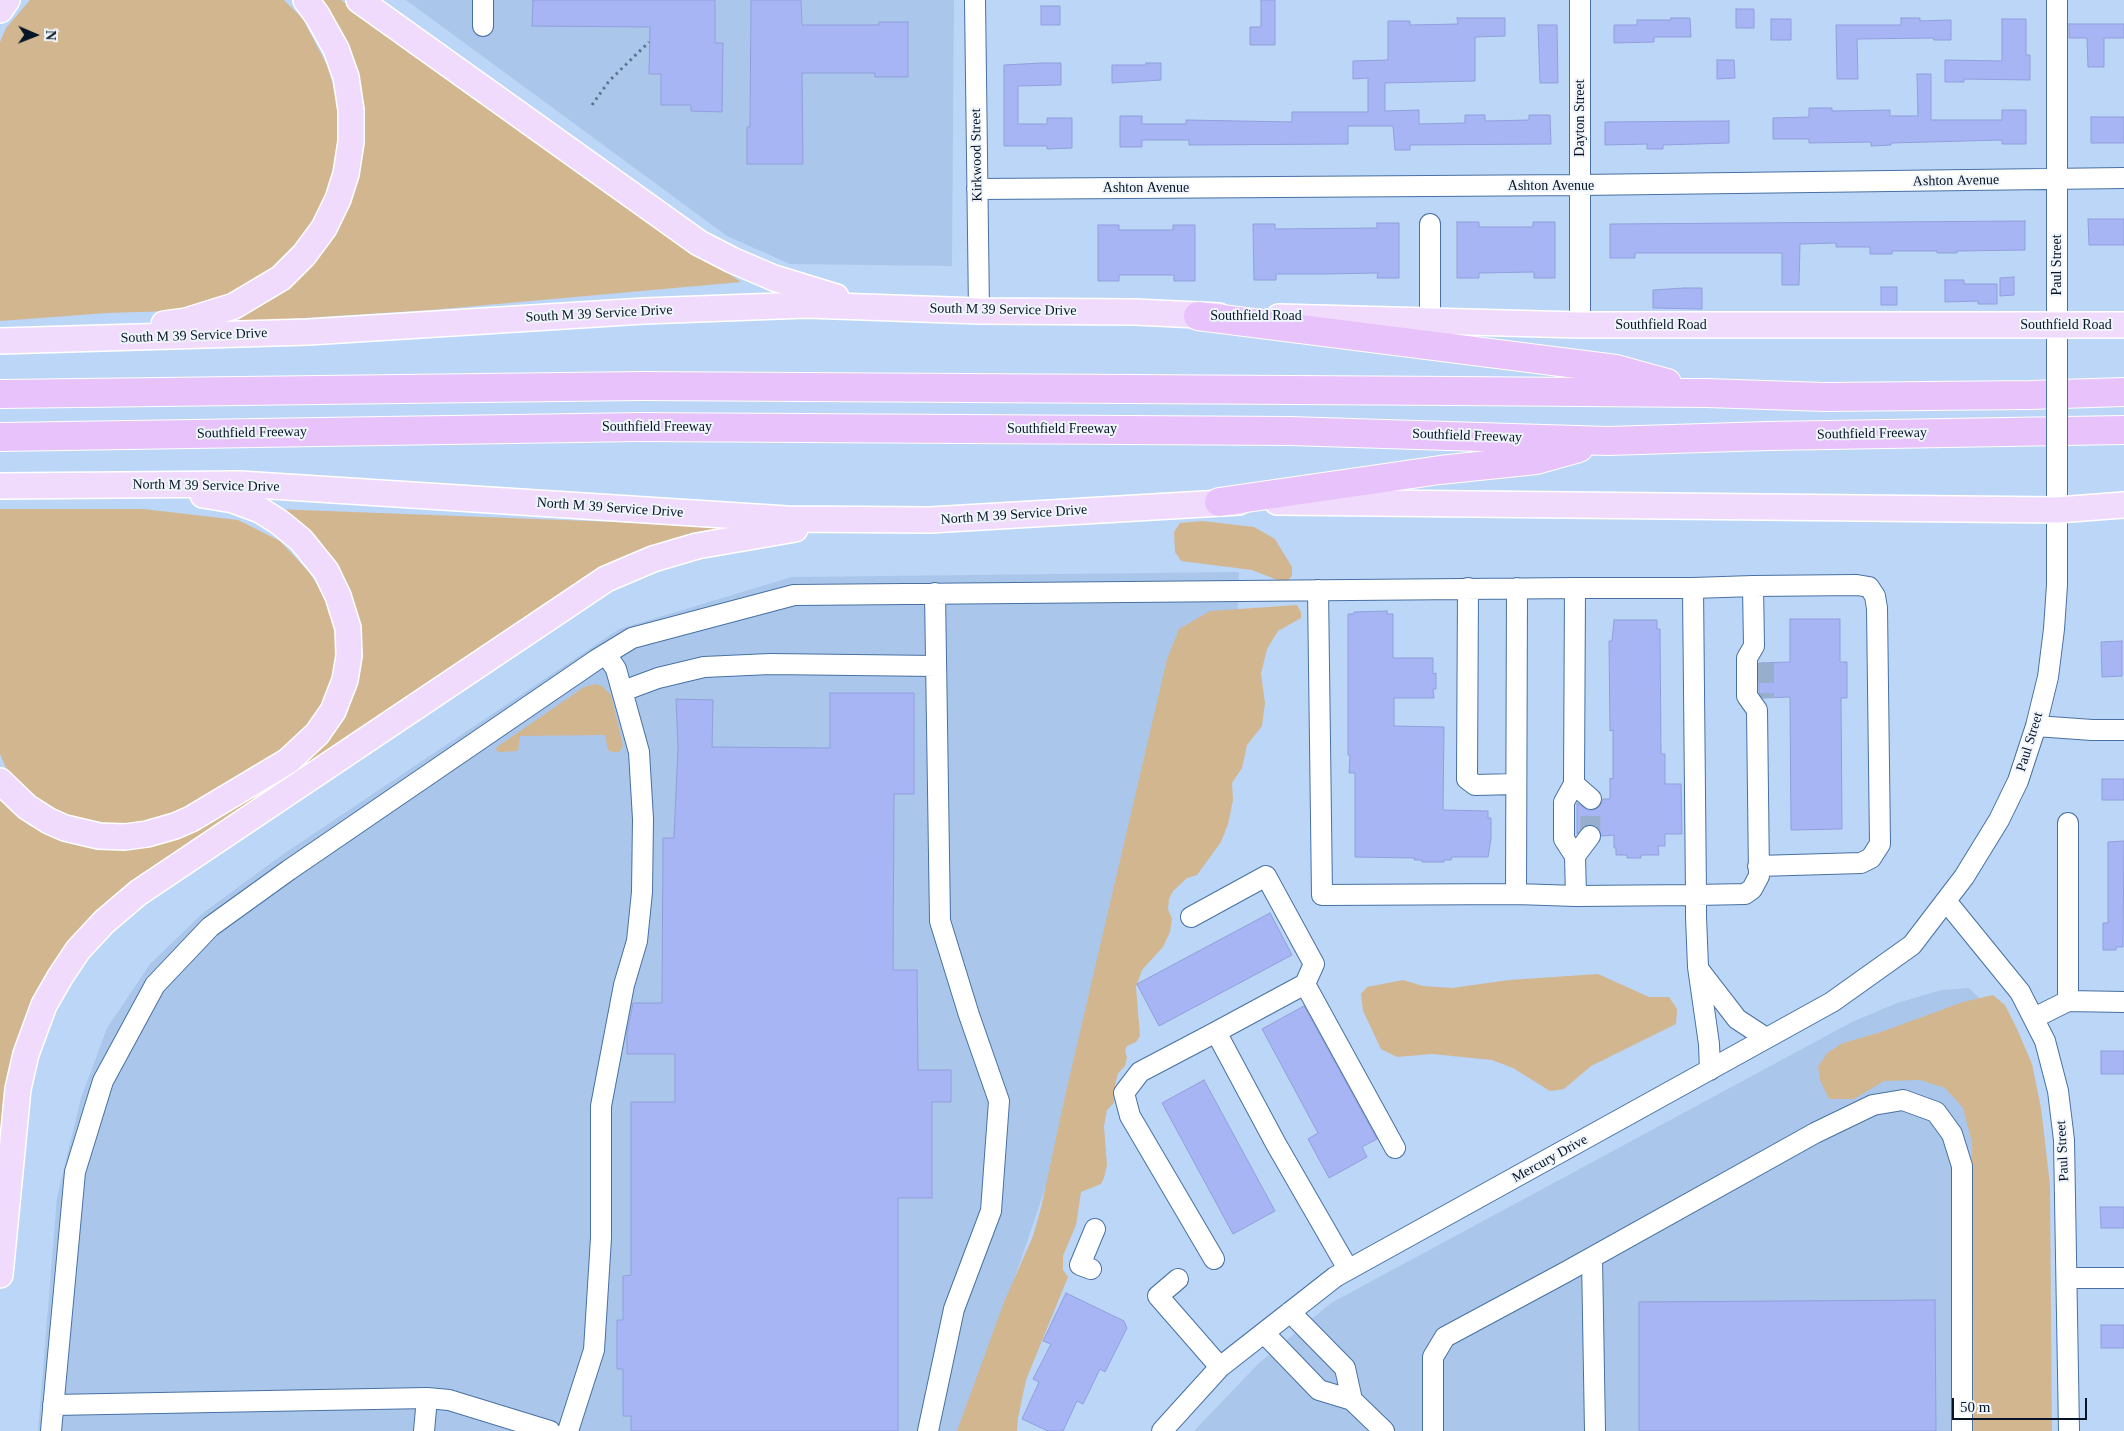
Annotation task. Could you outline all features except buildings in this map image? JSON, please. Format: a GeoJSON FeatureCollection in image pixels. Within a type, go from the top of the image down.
{"type":"FeatureCollection","features":[{"type":"Feature","properties":{"kind":"highway"},"geometry":{"type":"LineString","coordinates":[[1198,316],[1616,369],[1707,393]]}},
{"type":"Feature","properties":{"kind":"highway"},"geometry":{"type":"LineString","coordinates":[[0,394],[641,386],[1707,393],[1824,397],[2030,396],[2124,392]]}},
{"type":"Feature","properties":{"kind":"highway","name":"Southfield Freeway"},"geometry":{"type":"LineString","coordinates":[[0,437],[640,426],[1290,431],[1608,440],[2124,430]]}},
{"type":"Feature","properties":{"kind":"highway"},"geometry":{"type":"LineString","coordinates":[[1220,502],[1431,471],[1536,460],[1608,440]]}},
{"type":"Feature","properties":{"kind":"main road"},"geometry":{"type":"LineString","coordinates":[[0,10],[7,0]]}},
{"type":"Feature","properties":{"kind":"main road"},"geometry":{"type":"LineString","coordinates":[[32,340],[186,321],[213,314],[259,292],[281,278],[304,255],[324,228],[338,199],[346,174],[352,142],[352,110],[346,77],[328,31],[306,0]]}},
{"type":"Feature","properties":{"kind":"main road"},"geometry":{"type":"LineString","coordinates":[[359,0],[699,243],[774,278],[834,297],[885,307]]}},
{"type":"Feature","properties":{"kind":"main road","name":"South M 39 Service Drive"},"geometry":{"type":"LineString","coordinates":[[0,341],[309,332],[711,308],[807,305],[979,311],[1135,312],[1198,316]]}},
{"type":"Feature","properties":{"kind":"main road","name":"Southfield Road"},"geometry":{"type":"LineString","coordinates":[[1198,316],[1315,317],[2057,336],[2124,325]]}},
{"type":"Feature","properties":{"kind":"main road","name":"North M 39 Service Drive"},"geometry":{"type":"LineString","coordinates":[[0,486],[240,484],[788,519],[930,520],[1220,502]]}},
{"type":"Feature","properties":{"kind":"main road"},"geometry":{"type":"LineString","coordinates":[[0,781],[27,807],[65,828],[99,836],[125,837],[147,834],[191,819],[288,760],[317,734],[332,711],[345,680],[349,656],[348,628],[338,596],[326,571],[301,540],[279,522],[260,510],[234,500],[148,486]]}},
{"type":"Feature","properties":{"kind":"main road"},"geometry":{"type":"LineString","coordinates":[[1220,502],[2057,510],[2124,505]]}},
{"type":"Feature","properties":{"kind":"main road"},"geometry":{"type":"LineString","coordinates":[[0,1275],[18,1089],[26,1054],[44,1005],[60,977],[78,950],[120,907],[455,679],[606,579],[653,559],[697,546],[794,530],[930,520]]}},
{"type":"Feature","properties":{"kind":"street"},"geometry":{"type":"LineString","coordinates":[[483,0],[483,26]]}},
{"type":"Feature","properties":{"kind":"street","name":"Kirkwood Street"},"geometry":{"type":"LineString","coordinates":[[975,0],[979,311]]}},
{"type":"Feature","properties":{"kind":"street","name":"Dayton Street"},"geometry":{"type":"LineString","coordinates":[[1580,0],[1580,325]]}},
{"type":"Feature","properties":{"kind":"street","name":"Paul Street"},"geometry":{"type":"LineString","coordinates":[[2057,0],[2057,510],[2054,629],[2048,677],[2036,726],[2018,781],[1979,855],[1946,901],[2020,992],[2045,1041],[2058,1091],[2064,1140],[2069,1431]]}},
{"type":"Feature","properties":{"kind":"street","name":"Ashton Avenue"},"geometry":{"type":"LineString","coordinates":[[977,189],[1580,186],[2124,178]]}},
{"type":"Feature","properties":{"kind":"street"},"geometry":{"type":"LineString","coordinates":[[1430,224],[1430,320]]}},
{"type":"Feature","properties":{"kind":"street"},"geometry":{"type":"LineString","coordinates":[[51,1431],[74,1172],[103,1081],[155,985],[210,927],[289,870],[632,638],[794,595],[1857,585],[1869,587],[1876,596],[1877,608],[1880,844],[1871,858],[1861,863],[1758,866]]}},
{"type":"Feature","properties":{"kind":"street"},"geometry":{"type":"LineString","coordinates":[[1318,590],[1322,895],[1516,894],[1696,896],[1745,894],[1752,889],[1758,876],[1760,704],[1747,696],[1747,658],[1759,654],[1753,586]]}},
{"type":"Feature","properties":{"kind":"street"},"geometry":{"type":"LineString","coordinates":[[1468,588],[1467,779],[1475,785],[1516,784]]}},
{"type":"Feature","properties":{"kind":"street"},"geometry":{"type":"LineString","coordinates":[[1516,894],[1518,588]]}},
{"type":"Feature","properties":{"kind":"street"},"geometry":{"type":"LineString","coordinates":[[1575,588],[1574,784],[1564,802],[1564,839],[1575,856],[1576,896]]}},
{"type":"Feature","properties":{"kind":"street"},"geometry":{"type":"LineString","coordinates":[[1693,588],[1698,968],[1709,1044],[1710,1070]]}},
{"type":"Feature","properties":{"kind":"street"},"geometry":{"type":"LineString","coordinates":[[928,1431],[954,1309],[991,1211],[999,1101],[969,1015],[940,921],[935,593]]}},
{"type":"Feature","properties":{"kind":"street"},"geometry":{"type":"LineString","coordinates":[[568,1431],[594,1350],[600,1257],[601,1106],[624,985],[637,941],[642,892],[643,819],[639,752],[616,669],[606,654]]}},
{"type":"Feature","properties":{"kind":"street"},"geometry":{"type":"LineString","coordinates":[[623,692],[658,678],[704,667],[770,664],[936,666]]}},
{"type":"Feature","properties":{"kind":"street"},"geometry":{"type":"LineString","coordinates":[[2036,726],[2124,730]]}},
{"type":"Feature","properties":{"kind":"street"},"geometry":{"type":"LineString","coordinates":[[1574,784],[1591,799]]}},
{"type":"Feature","properties":{"kind":"street"},"geometry":{"type":"LineString","coordinates":[[2068,823],[2068,1001]]}},
{"type":"Feature","properties":{"kind":"street"},"geometry":{"type":"LineString","coordinates":[[1575,856],[1590,836]]}},
{"type":"Feature","properties":{"kind":"street"},"geometry":{"type":"LineString","coordinates":[[1191,916],[1266,876],[1314,964],[1305,984],[1140,1072],[1124,1093],[1130,1116],[1214,1259]]}},
{"type":"Feature","properties":{"kind":"street","name":"Mercury Drive"},"geometry":{"type":"LineString","coordinates":[[1162,1431],[1220,1367],[1335,1277],[1832,1002],[1912,945],[1946,901]]}},
{"type":"Feature","properties":{"kind":"street"},"geometry":{"type":"LineString","coordinates":[[1698,968],[1737,1019],[1766,1038]]}},
{"type":"Feature","properties":{"kind":"street"},"geometry":{"type":"LineString","coordinates":[[1305,984],[1395,1148]]}},
{"type":"Feature","properties":{"kind":"street"},"geometry":{"type":"LineString","coordinates":[[2034,1018],[2068,1001],[2124,1002]]}},
{"type":"Feature","properties":{"kind":"street"},"geometry":{"type":"LineString","coordinates":[[1216,1032],[1276,1144],[1348,1270]]}},
{"type":"Feature","properties":{"kind":"street"},"geometry":{"type":"LineString","coordinates":[[1433,1431],[1433,1357],[1445,1337],[1592,1258],[1815,1133],[1873,1105],[1903,1100],[1936,1112],[1952,1134],[1962,1166],[1962,1431]]}},
{"type":"Feature","properties":{"kind":"street"},"geometry":{"type":"LineString","coordinates":[[1091,1269],[1080,1265],[1095,1229]]}},
{"type":"Feature","properties":{"kind":"street"},"geometry":{"type":"LineString","coordinates":[[1592,1258],[1595,1431]]}},
{"type":"Feature","properties":{"kind":"street"},"geometry":{"type":"LineString","coordinates":[[1178,1278],[1152,1293],[1220,1367]]}},
{"type":"Feature","properties":{"kind":"street"},"geometry":{"type":"LineString","coordinates":[[2067,1278],[2124,1278]]}},
{"type":"Feature","properties":{"kind":"street"},"geometry":{"type":"LineString","coordinates":[[1290,1312],[1345,1368],[1352,1400]]}},
{"type":"Feature","properties":{"kind":"street"},"geometry":{"type":"LineString","coordinates":[[1264,1333],[1319,1390],[1352,1400],[1384,1431]]}},
{"type":"Feature","properties":{"kind":"street"},"geometry":{"type":"LineString","coordinates":[[53,1405],[427,1398],[449,1400],[550,1431]]}},
{"type":"Feature","properties":{"kind":"street"},"geometry":{"type":"LineString","coordinates":[[424,1431],[427,1398]]}},
{"type":"Feature","properties":{"kind":"path"},"geometry":{"type":"LineString","coordinates":[[592,105],[609,81],[650,42]]}},
{"type":"Feature","properties":{"kind":"shaded area"},"geometry":{"type":"Polygon","coordinates":[[[30,0],[284,0],[303,19],[328,67],[339,108],[337,152],[327,196],[305,232],[284,261],[249,286],[213,303],[172,311],[107,313],[0,321],[0,42],[6,28],[30,0]]]}},
{"type":"Feature","properties":{"kind":"shaded area"},"geometry":{"type":"Polygon","coordinates":[[[316,0],[341,0],[606,192],[741,282],[431,310],[240,322],[239,317],[270,300],[289,286],[359,166],[316,0]]]}},
{"type":"Feature","properties":{"kind":"shaded area"},"geometry":{"type":"Polygon","coordinates":[[[406,0],[954,0],[952,266],[790,264],[727,236],[406,0]]]}},
{"type":"Feature","properties":{"kind":"shaded area"},"geometry":{"type":"Polygon","coordinates":[[[0,509],[143,509],[238,520],[280,541],[309,572],[328,601],[338,633],[336,675],[325,702],[308,728],[247,775],[184,809],[150,821],[113,825],[66,815],[31,795],[6,768],[0,754],[0,509]]]}},
{"type":"Feature","properties":{"kind":"shaded area"},"geometry":{"type":"Polygon","coordinates":[[[274,509],[720,526],[721,532],[689,541],[212,839],[58,970],[0,1198],[0,798],[10,810],[30,826],[72,843],[92,846],[206,823],[262,792],[295,768],[341,718],[351,701],[357,683],[361,651],[274,509]]]}},
{"type":"Feature","properties":{"kind":"shaded area"},"geometry":{"type":"Polygon","coordinates":[[[1202,521],[1254,527],[1275,539],[1292,567],[1292,576],[1285,583],[1252,570],[1181,561],[1175,552],[1174,532],[1180,523],[1202,521]]]}},
{"type":"Feature","properties":{"kind":"shaded area"},"geometry":{"type":"Polygon","coordinates":[[[1239,572],[1237,621],[963,1431],[38,1431],[57,1197],[81,1098],[107,1028],[150,964],[203,913],[282,855],[619,629],[792,577],[1239,572]]]}},
{"type":"Feature","properties":{"kind":"shaded area"},"geometry":{"type":"Polygon","coordinates":[[[1297,605],[1301,612],[1301,618],[1278,631],[1267,649],[1261,674],[1265,703],[1262,726],[1247,745],[1242,768],[1232,783],[1233,800],[1228,824],[1221,842],[1197,875],[1187,878],[1173,891],[1169,899],[1168,909],[1172,919],[1170,932],[1163,947],[1142,970],[1136,987],[1140,1036],[1136,1042],[1127,1046],[1125,1066],[1118,1073],[1115,1085],[1114,1103],[1107,1110],[1104,1126],[1107,1165],[1104,1178],[1101,1184],[1081,1192],[1076,1225],[1063,1256],[1063,1270],[1068,1277],[1026,1380],[1017,1431],[957,1431],[1004,1302],[1033,1236],[1041,1208],[1065,1096],[1167,659],[1179,629],[1210,611],[1297,605]]]}},
{"type":"Feature","properties":{"kind":"shaded area"},"geometry":{"type":"Polygon","coordinates":[[[595,684],[602,686],[611,695],[623,746],[619,752],[608,750],[605,735],[520,736],[518,751],[499,752],[496,750],[497,747],[584,687],[595,684]]]}},
{"type":"Feature","properties":{"kind":"shaded area"},"geometry":{"type":"Polygon","coordinates":[[[1598,974],[1649,997],[1669,997],[1677,1009],[1676,1024],[1591,1066],[1564,1089],[1550,1091],[1513,1068],[1492,1060],[1432,1054],[1397,1057],[1381,1049],[1363,1011],[1361,994],[1367,987],[1403,980],[1423,986],[1452,988],[1509,980],[1598,974]]]}},
{"type":"Feature","properties":{"kind":"shaded area"},"geometry":{"type":"Polygon","coordinates":[[[1969,988],[2002,1020],[2035,1431],[1194,1431],[1259,1363],[1331,1303],[1852,1022],[1897,1003],[1941,990],[1969,988]]]}},
{"type":"Feature","properties":{"kind":"shaded area"},"geometry":{"type":"Polygon","coordinates":[[[1993,995],[2005,1005],[2018,1031],[2032,1064],[2041,1108],[2050,1185],[2052,1431],[1974,1431],[1972,1143],[1963,1108],[1945,1088],[1920,1080],[1884,1081],[1854,1099],[1829,1099],[1820,1080],[1818,1067],[1827,1053],[1843,1043],[1881,1032],[1963,1002],[1993,995]]]}},
{"type":"Feature","properties":{"kind":"tunnel"},"geometry":{"type":"LineString","coordinates":[[1764,663],[1764,698]]}},
{"type":"Feature","properties":{"kind":"tunnel"},"geometry":{"type":"LineString","coordinates":[[1590,836],[1591,799]]}}]}
